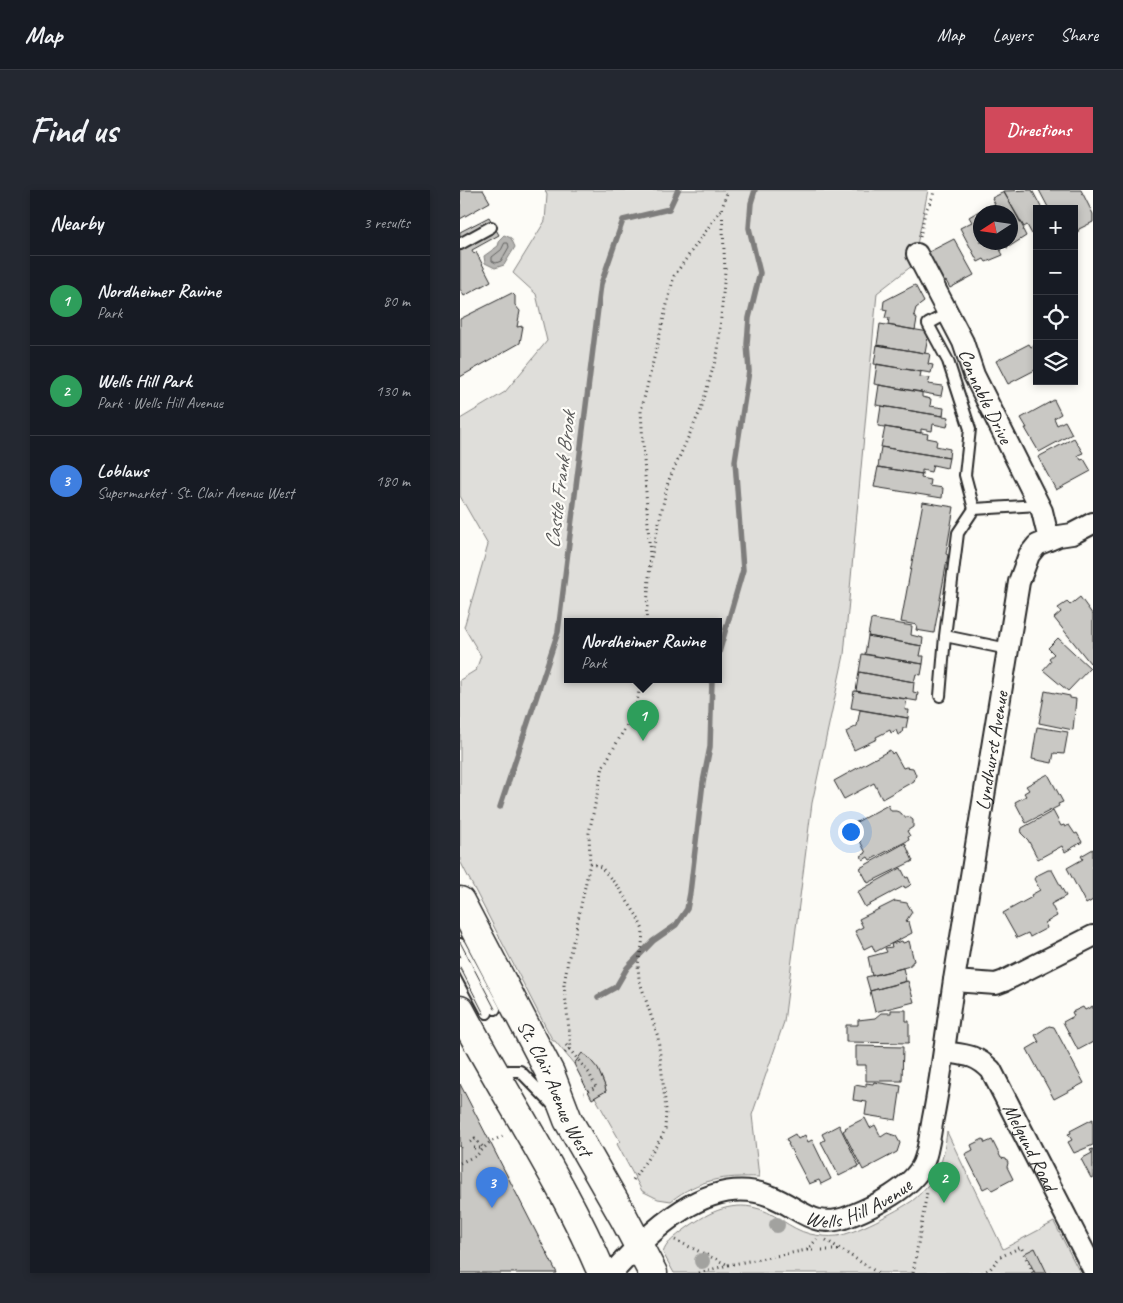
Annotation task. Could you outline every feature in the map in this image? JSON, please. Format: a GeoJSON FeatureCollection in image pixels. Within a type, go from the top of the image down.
{"type":"FeatureCollection","features":[{"type":"Feature","properties":{"kind":"main road","name":"St. Clair Avenue West"},"geometry":{"type":"LineString","coordinates":[[460,901],[550,1073],[568,1120],[654,1273]]}},
{"type":"Feature","properties":{"kind":"main road","name":"St. Clair Avenue West"},"geometry":{"type":"LineString","coordinates":[[473,1012],[495,1073],[548,1164],[587,1238],[602,1273]]}},
{"type":"Feature","properties":{"kind":"street","name":"Connable Drive"},"geometry":{"type":"LineString","coordinates":[[916,254],[963,342],[974,375],[1039,504],[1049,540]]}},
{"type":"Feature","properties":{"kind":"street","name":"Lyndhurst Avenue"},"geometry":{"type":"LineString","coordinates":[[948,1020],[1019,582],[1029,555],[1038,545],[1072,534],[1093,523]]}},
{"type":"Feature","properties":{"kind":"street"},"geometry":{"type":"LineString","coordinates":[[954,980],[996,984],[1093,936]]}},
{"type":"Feature","properties":{"kind":"street","name":"Wells Hill Avenue"},"geometry":{"type":"LineString","coordinates":[[612,1273],[652,1232],[693,1203],[710,1195],[741,1191],[768,1196],[805,1216],[827,1221],[846,1218],[858,1213],[898,1191],[917,1174],[926,1155],[941,1077],[948,1020]]}},
{"type":"Feature","properties":{"kind":"street","name":"Melgund Road"},"geometry":{"type":"LineString","coordinates":[[944,1052],[968,1055],[981,1060],[990,1070],[1093,1269]]}},
{"type":"Feature","properties":{"kind":"lane"},"geometry":{"type":"LineString","coordinates":[[460,244],[490,227]]}},
{"type":"Feature","properties":{"kind":"lane"},"geometry":{"type":"LineString","coordinates":[[940,696],[945,636],[958,533],[974,509],[966,474],[970,429],[948,361],[928,324],[948,313]]}},
{"type":"Feature","properties":{"kind":"lane"},"geometry":{"type":"LineString","coordinates":[[974,509],[1039,504]]}},
{"type":"Feature","properties":{"kind":"lane"},"geometry":{"type":"LineString","coordinates":[[945,636],[1008,649]]}},
{"type":"Feature","properties":{"kind":"lane"},"geometry":{"type":"LineString","coordinates":[[460,944],[473,1012]]}},
{"type":"Feature","properties":{"kind":"lane"},"geometry":{"type":"LineString","coordinates":[[460,962],[473,1012]]}},
{"type":"Feature","properties":{"kind":"lane"},"geometry":{"type":"LineString","coordinates":[[495,1073],[520,1072],[568,1120]]}},
{"type":"Feature","properties":{"kind":"path"},"geometry":{"type":"LineString","coordinates":[[646,618],[650,563],[641,411],[674,276],[722,208],[728,190]]}},
{"type":"Feature","properties":{"kind":"path"},"geometry":{"type":"LineString","coordinates":[[916,254],[925,212],[934,190]]}},
{"type":"Feature","properties":{"kind":"path"},"geometry":{"type":"LineString","coordinates":[[650,563],[668,482],[700,409],[718,352],[725,271],[722,208]]}},
{"type":"Feature","properties":{"kind":"path"},"geometry":{"type":"LineString","coordinates":[[563,1055],[571,1047],[564,985],[565,972],[590,863],[589,833],[603,767],[628,723],[637,702],[641,683]]}},
{"type":"Feature","properties":{"kind":"path"},"geometry":{"type":"LineString","coordinates":[[590,863],[601,867],[618,887],[637,916],[643,930],[638,964],[639,979],[658,1037],[666,1110],[665,1128],[662,1137],[631,1183]]}},
{"type":"Feature","properties":{"kind":"path"},"geometry":{"type":"LineString","coordinates":[[566,1044],[589,1073],[596,1087],[584,1093]]}},
{"type":"Feature","properties":{"kind":"path"},"geometry":{"type":"LineString","coordinates":[[460,1163],[477,1155],[490,1142],[503,1136]]}},
{"type":"Feature","properties":{"kind":"path"},"geometry":{"type":"LineString","coordinates":[[470,1142],[475,1139],[484,1148]]}},
{"type":"Feature","properties":{"kind":"path"},"geometry":{"type":"LineString","coordinates":[[474,1149],[484,1148]]}},
{"type":"Feature","properties":{"kind":"path"},"geometry":{"type":"LineString","coordinates":[[913,1273],[927,1192],[926,1184],[917,1174]]}},
{"type":"Feature","properties":{"kind":"path"},"geometry":{"type":"LineString","coordinates":[[806,1250],[822,1233],[826,1240],[878,1273]]}},
{"type":"Feature","properties":{"kind":"path"},"geometry":{"type":"LineString","coordinates":[[670,1237],[728,1265]]}},
{"type":"Feature","properties":{"kind":"path"},"geometry":{"type":"LineString","coordinates":[[982,1273],[990,1269],[1000,1257],[1021,1247],[1033,1273]]}},
{"type":"Feature","properties":{"kind":"path"},"geometry":{"type":"LineString","coordinates":[[700,1273],[728,1265],[806,1250],[841,1250]]}},
{"type":"Feature","properties":{"kind":"shaded area"},"geometry":{"type":"Polygon","coordinates":[[[545,190],[928,190],[913,265],[877,293],[844,655],[812,803],[784,1022],[752,1115],[759,1177],[734,1177],[712,1180],[692,1188],[671,1201],[658,1199],[642,1191],[617,1144],[620,1141],[595,1097],[606,1091],[600,1075],[582,1054],[574,1064],[553,1041],[460,861],[460,680],[476,670],[481,656],[464,627],[488,545],[460,496],[460,419],[505,392],[547,341],[536,294],[513,273],[545,221],[547,195],[545,190]]]}},
{"type":"Feature","properties":{"kind":"shaded area"},"geometry":{"type":"Polygon","coordinates":[[[947,1132],[1003,1249],[1054,1222],[1080,1273],[674,1273],[663,1253],[670,1242],[696,1221],[713,1212],[732,1207],[742,1206],[760,1209],[802,1232],[810,1234],[837,1236],[864,1227],[915,1199],[924,1189],[935,1176],[940,1166],[947,1132]]]}},
{"type":"Feature","properties":{"kind":"water"},"geometry":{"type":"Polygon","coordinates":[[[504,235],[511,238],[515,247],[504,265],[495,268],[485,263],[484,256],[498,246],[500,239],[504,235]]]}},
{"type":"Feature","properties":{"kind":"building"},"geometry":{"type":"Polygon","coordinates":[[[460,190],[483,190],[490,202],[460,219],[460,190]]]}},
{"type":"Feature","properties":{"kind":"building"},"geometry":{"type":"Polygon","coordinates":[[[1032,190],[1040,205],[1033,205],[1033,233],[1027,225],[1024,227],[1018,217],[1018,205],[1011,205],[1003,191],[1032,190]]]}},
{"type":"Feature","properties":{"kind":"building"},"geometry":{"type":"Polygon","coordinates":[[[1039,190],[1081,190],[1093,214],[1093,222],[1079,229],[1078,232],[1078,205],[1047,205],[1039,190]]]}},
{"type":"Feature","properties":{"kind":"building"},"geometry":{"type":"Polygon","coordinates":[[[1004,192],[1011,205],[993,205],[995,204],[992,198],[1004,192]]]}},
{"type":"Feature","properties":{"kind":"building"},"geometry":{"type":"Polygon","coordinates":[[[973,215],[973,250],[1000,250],[1003,255],[986,262],[984,259],[978,262],[960,228],[972,222],[969,217],[973,215]]]}},
{"type":"Feature","properties":{"kind":"building"},"geometry":{"type":"Polygon","coordinates":[[[489,217],[499,235],[472,250],[474,254],[476,252],[491,281],[464,296],[460,289],[460,232],[489,217]]]}},
{"type":"Feature","properties":{"kind":"building"},"geometry":{"type":"Polygon","coordinates":[[[1018,218],[1024,229],[1026,236],[1018,241],[1018,218]]]}},
{"type":"Feature","properties":{"kind":"building"},"geometry":{"type":"Polygon","coordinates":[[[954,239],[974,275],[950,288],[946,281],[941,284],[925,254],[954,239]]]}},
{"type":"Feature","properties":{"kind":"building"},"geometry":{"type":"Polygon","coordinates":[[[915,285],[924,302],[916,308],[914,315],[917,319],[915,330],[888,325],[889,318],[885,318],[887,310],[883,309],[884,301],[915,285]]]}},
{"type":"Feature","properties":{"kind":"building"},"geometry":{"type":"Polygon","coordinates":[[[512,293],[515,296],[515,305],[520,311],[517,327],[523,326],[520,343],[460,377],[460,319],[512,293]]]}},
{"type":"Feature","properties":{"kind":"building"},"geometry":{"type":"Polygon","coordinates":[[[880,324],[929,332],[925,353],[877,345],[880,324]]]}},
{"type":"Feature","properties":{"kind":"building"},"geometry":{"type":"Polygon","coordinates":[[[1029,344],[1031,347],[1033,346],[1033,371],[1008,384],[996,361],[1029,344]]]}},
{"type":"Feature","properties":{"kind":"building"},"geometry":{"type":"Polygon","coordinates":[[[877,345],[930,354],[928,364],[933,365],[931,373],[874,364],[877,345]]]}},
{"type":"Feature","properties":{"kind":"building"},"geometry":{"type":"Polygon","coordinates":[[[877,364],[921,372],[920,377],[930,378],[928,384],[943,386],[941,396],[874,384],[877,364]]]}},
{"type":"Feature","properties":{"kind":"building"},"geometry":{"type":"Polygon","coordinates":[[[879,385],[922,392],[922,397],[931,399],[930,406],[944,408],[943,416],[876,405],[879,385]]]}},
{"type":"Feature","properties":{"kind":"building"},"geometry":{"type":"Polygon","coordinates":[[[1054,400],[1061,414],[1054,418],[1057,425],[1065,421],[1072,434],[1039,452],[1021,418],[1054,400]]]}},
{"type":"Feature","properties":{"kind":"building"},"geometry":{"type":"Polygon","coordinates":[[[881,406],[949,417],[947,427],[933,424],[932,431],[921,429],[921,433],[878,426],[881,406]]]}},
{"type":"Feature","properties":{"kind":"building"},"geometry":{"type":"Polygon","coordinates":[[[885,427],[928,434],[927,438],[937,440],[936,446],[950,449],[949,458],[881,447],[885,427]]]}},
{"type":"Feature","properties":{"kind":"building"},"geometry":{"type":"Polygon","coordinates":[[[1074,438],[1083,453],[1078,455],[1081,460],[1084,459],[1091,471],[1056,490],[1038,457],[1074,438]]]}},
{"type":"Feature","properties":{"kind":"building"},"geometry":{"type":"Polygon","coordinates":[[[881,447],[949,458],[947,468],[933,465],[931,472],[922,470],[922,474],[878,467],[881,447]]]}},
{"type":"Feature","properties":{"kind":"building"},"geometry":{"type":"Polygon","coordinates":[[[878,467],[922,474],[921,478],[931,480],[930,486],[943,488],[942,498],[874,487],[878,467]]]}},
{"type":"Feature","properties":{"kind":"building"},"geometry":{"type":"Polygon","coordinates":[[[923,502],[954,507],[946,554],[948,555],[934,633],[916,630],[917,625],[901,622],[923,502]]]}},
{"type":"Feature","properties":{"kind":"building"},"geometry":{"type":"Polygon","coordinates":[[[1080,597],[1093,615],[1093,660],[1090,663],[1054,618],[1061,612],[1058,608],[1067,602],[1070,605],[1080,597]]]}},
{"type":"Feature","properties":{"kind":"building"},"geometry":{"type":"Polygon","coordinates":[[[871,619],[912,626],[911,635],[923,638],[922,646],[868,636],[871,619]]]}},
{"type":"Feature","properties":{"kind":"building"},"geometry":{"type":"Polygon","coordinates":[[[868,636],[922,646],[920,656],[924,656],[923,664],[865,654],[868,636]]]}},
{"type":"Feature","properties":{"kind":"building"},"geometry":{"type":"Polygon","coordinates":[[[1058,638],[1090,668],[1068,691],[1043,670],[1051,661],[1049,658],[1054,654],[1048,648],[1058,638]]]}},
{"type":"Feature","properties":{"kind":"building"},"geometry":{"type":"Polygon","coordinates":[[[862,654],[923,664],[921,675],[916,674],[914,682],[859,672],[862,654]]]}},
{"type":"Feature","properties":{"kind":"building"},"geometry":{"type":"Polygon","coordinates":[[[859,672],[914,682],[913,692],[918,693],[917,701],[856,691],[859,672]]]}},
{"type":"Feature","properties":{"kind":"building"},"geometry":{"type":"Polygon","coordinates":[[[854,691],[907,699],[905,710],[909,710],[908,718],[851,708],[854,691]]]}},
{"type":"Feature","properties":{"kind":"building"},"geometry":{"type":"Polygon","coordinates":[[[1045,691],[1076,699],[1073,730],[1039,723],[1045,691]]]}},
{"type":"Feature","properties":{"kind":"building"},"geometry":{"type":"Polygon","coordinates":[[[860,710],[908,718],[906,728],[903,728],[902,733],[898,735],[896,730],[891,733],[890,730],[876,737],[877,739],[854,750],[846,732],[857,726],[860,710]]]}},
{"type":"Feature","properties":{"kind":"building"},"geometry":{"type":"Polygon","coordinates":[[[1037,727],[1068,732],[1064,754],[1054,753],[1052,763],[1032,759],[1037,727]]]}},
{"type":"Feature","properties":{"kind":"building"},"geometry":{"type":"Polygon","coordinates":[[[890,750],[892,754],[894,752],[903,768],[913,768],[916,775],[914,781],[882,799],[874,783],[844,799],[834,781],[890,750]]]}},
{"type":"Feature","properties":{"kind":"building"},"geometry":{"type":"Polygon","coordinates":[[[1048,774],[1063,802],[1058,804],[1059,806],[1026,823],[1015,802],[1026,796],[1024,793],[1029,790],[1026,786],[1048,774]]]}},
{"type":"Feature","properties":{"kind":"building"},"geometry":{"type":"Polygon","coordinates":[[[888,805],[891,811],[901,813],[904,817],[909,817],[913,820],[913,827],[907,831],[910,836],[908,837],[909,840],[870,860],[868,857],[863,860],[861,856],[866,853],[856,833],[851,835],[847,829],[888,805]]]}},
{"type":"Feature","properties":{"kind":"building"},"geometry":{"type":"Polygon","coordinates":[[[1053,811],[1061,826],[1069,825],[1082,842],[1065,852],[1062,846],[1038,859],[1028,840],[1021,833],[1022,828],[1053,811]]]}},
{"type":"Feature","properties":{"kind":"building"},"geometry":{"type":"Polygon","coordinates":[[[905,843],[913,861],[868,883],[860,868],[905,843]]]}},
{"type":"Feature","properties":{"kind":"building"},"geometry":{"type":"Polygon","coordinates":[[[1093,849],[1093,900],[1086,904],[1067,868],[1083,859],[1081,856],[1093,849]]]}},
{"type":"Feature","properties":{"kind":"building"},"geometry":{"type":"Polygon","coordinates":[[[901,868],[911,884],[865,907],[857,892],[901,868]]]}},
{"type":"Feature","properties":{"kind":"building"},"geometry":{"type":"Polygon","coordinates":[[[1048,870],[1052,870],[1066,896],[1051,904],[1057,916],[1045,923],[1047,928],[1030,937],[1028,933],[1017,938],[1003,913],[1032,897],[1031,895],[1040,890],[1034,879],[1048,870]]]}},
{"type":"Feature","properties":{"kind":"building"},"geometry":{"type":"Polygon","coordinates":[[[895,901],[907,903],[912,912],[906,921],[909,922],[912,933],[875,952],[872,945],[864,949],[855,931],[863,927],[859,919],[895,901]]]}},
{"type":"Feature","properties":{"kind":"building"},"geometry":{"type":"Polygon","coordinates":[[[902,941],[903,943],[909,941],[914,961],[912,964],[872,976],[868,957],[887,952],[885,948],[892,947],[891,944],[902,941]]]}},
{"type":"Feature","properties":{"kind":"building"},"geometry":{"type":"Polygon","coordinates":[[[903,968],[906,981],[870,991],[866,977],[903,968]]]}},
{"type":"Feature","properties":{"kind":"building"},"geometry":{"type":"Polygon","coordinates":[[[908,981],[914,1002],[875,1012],[870,991],[908,981]]]}},
{"type":"Feature","properties":{"kind":"building"},"geometry":{"type":"Polygon","coordinates":[[[1093,1006],[1093,1042],[1078,1050],[1063,1022],[1074,1016],[1072,1012],[1083,1007],[1085,1010],[1093,1006]]]}},
{"type":"Feature","properties":{"kind":"building"},"geometry":{"type":"Polygon","coordinates":[[[891,1010],[906,1010],[906,1021],[909,1021],[909,1043],[846,1042],[846,1025],[858,1025],[858,1020],[875,1018],[881,1013],[891,1013],[891,1010]]]}},
{"type":"Feature","properties":{"kind":"building"},"geometry":{"type":"Polygon","coordinates":[[[1049,1026],[1054,1027],[1084,1083],[1054,1099],[1027,1049],[1039,1042],[1035,1035],[1049,1026]]]}},
{"type":"Feature","properties":{"kind":"building"},"geometry":{"type":"Polygon","coordinates":[[[856,1046],[903,1047],[902,1081],[866,1081],[866,1065],[856,1065],[856,1046]]]}},
{"type":"Feature","properties":{"kind":"building"},"geometry":{"type":"Polygon","coordinates":[[[582,1053],[598,1069],[605,1086],[606,1091],[592,1099],[574,1064],[582,1053]]]}},
{"type":"Feature","properties":{"kind":"building"},"geometry":{"type":"Polygon","coordinates":[[[874,1082],[901,1086],[896,1120],[865,1115],[867,1102],[853,1100],[855,1085],[866,1087],[866,1083],[873,1084],[874,1082]]]}},
{"type":"Feature","properties":{"kind":"building"},"geometry":{"type":"Polygon","coordinates":[[[460,1084],[490,1142],[557,1273],[460,1273],[460,1084]]]}},
{"type":"Feature","properties":{"kind":"building"},"geometry":{"type":"Polygon","coordinates":[[[865,1118],[870,1128],[875,1125],[881,1137],[887,1133],[896,1136],[900,1143],[897,1152],[863,1170],[843,1131],[845,1128],[865,1118]]]}},
{"type":"Feature","properties":{"kind":"building"},"geometry":{"type":"Polygon","coordinates":[[[1093,1119],[1093,1145],[1074,1153],[1068,1142],[1072,1140],[1068,1134],[1071,1133],[1070,1131],[1093,1119]]]}},
{"type":"Feature","properties":{"kind":"building"},"geometry":{"type":"Polygon","coordinates":[[[839,1125],[859,1166],[839,1176],[821,1142],[825,1140],[822,1134],[839,1125]]]}},
{"type":"Feature","properties":{"kind":"building"},"geometry":{"type":"Polygon","coordinates":[[[795,1134],[798,1139],[805,1135],[808,1142],[812,1140],[831,1179],[821,1184],[819,1180],[809,1184],[786,1139],[795,1134]]]}},
{"type":"Feature","properties":{"kind":"building"},"geometry":{"type":"Polygon","coordinates":[[[983,1139],[985,1143],[992,1140],[1001,1158],[1006,1159],[1007,1167],[1013,1179],[992,1190],[989,1186],[983,1189],[965,1154],[973,1150],[971,1145],[983,1139]]]}},
{"type":"Feature","properties":{"kind":"building"},"geometry":{"type":"Polygon","coordinates":[[[1093,1149],[1093,1177],[1091,1178],[1081,1159],[1092,1153],[1090,1150],[1093,1149]]]}},
{"type":"Feature","properties":{"kind":"building"},"geometry":{"type":"Polygon","coordinates":[[[1035,1248],[1047,1273],[1035,1273],[1025,1253],[1035,1248]]]}},
{"type":"Feature","properties":{"kind":"waterway","name":"Castle Frank Brook"},"geometry":{"type":"LineString","coordinates":[[500,807],[558,632],[601,284],[623,220],[669,209],[678,190]]}},
{"type":"Feature","properties":{"kind":"waterway","name":"Castle Frank Brook"},"geometry":{"type":"LineString","coordinates":[[722,642],[743,570],[735,461],[749,371],[747,344],[749,318],[760,273],[749,228],[751,203],[755,190]]}},
{"type":"Feature","properties":{"kind":"waterway","name":"Castle Frank Brook"},"geometry":{"type":"LineString","coordinates":[[598,997],[616,987],[627,968],[653,941],[676,925],[687,909],[703,782],[710,747],[712,683]]}},
{"type":"Feature","properties":{"kind":"tram line"},"geometry":{"type":"LineString","coordinates":[[460,942],[495,1009]]}},
{"type":"Feature","properties":{"kind":"tram line"},"geometry":{"type":"LineString","coordinates":[[460,967],[484,1014]]}},
{"type":"Feature","properties":{"kind":"place","name":"Nordheimer Ravine"},"geometry":{"type":"Point","coordinates":[643,741]}},
{"type":"Feature","properties":{"kind":"place","name":"Wells Hill Park"},"geometry":{"type":"Point","coordinates":[944,1203]}},
{"type":"Feature","properties":{"kind":"place","name":"Loblaws"},"geometry":{"type":"Point","coordinates":[492,1208]}}]}
